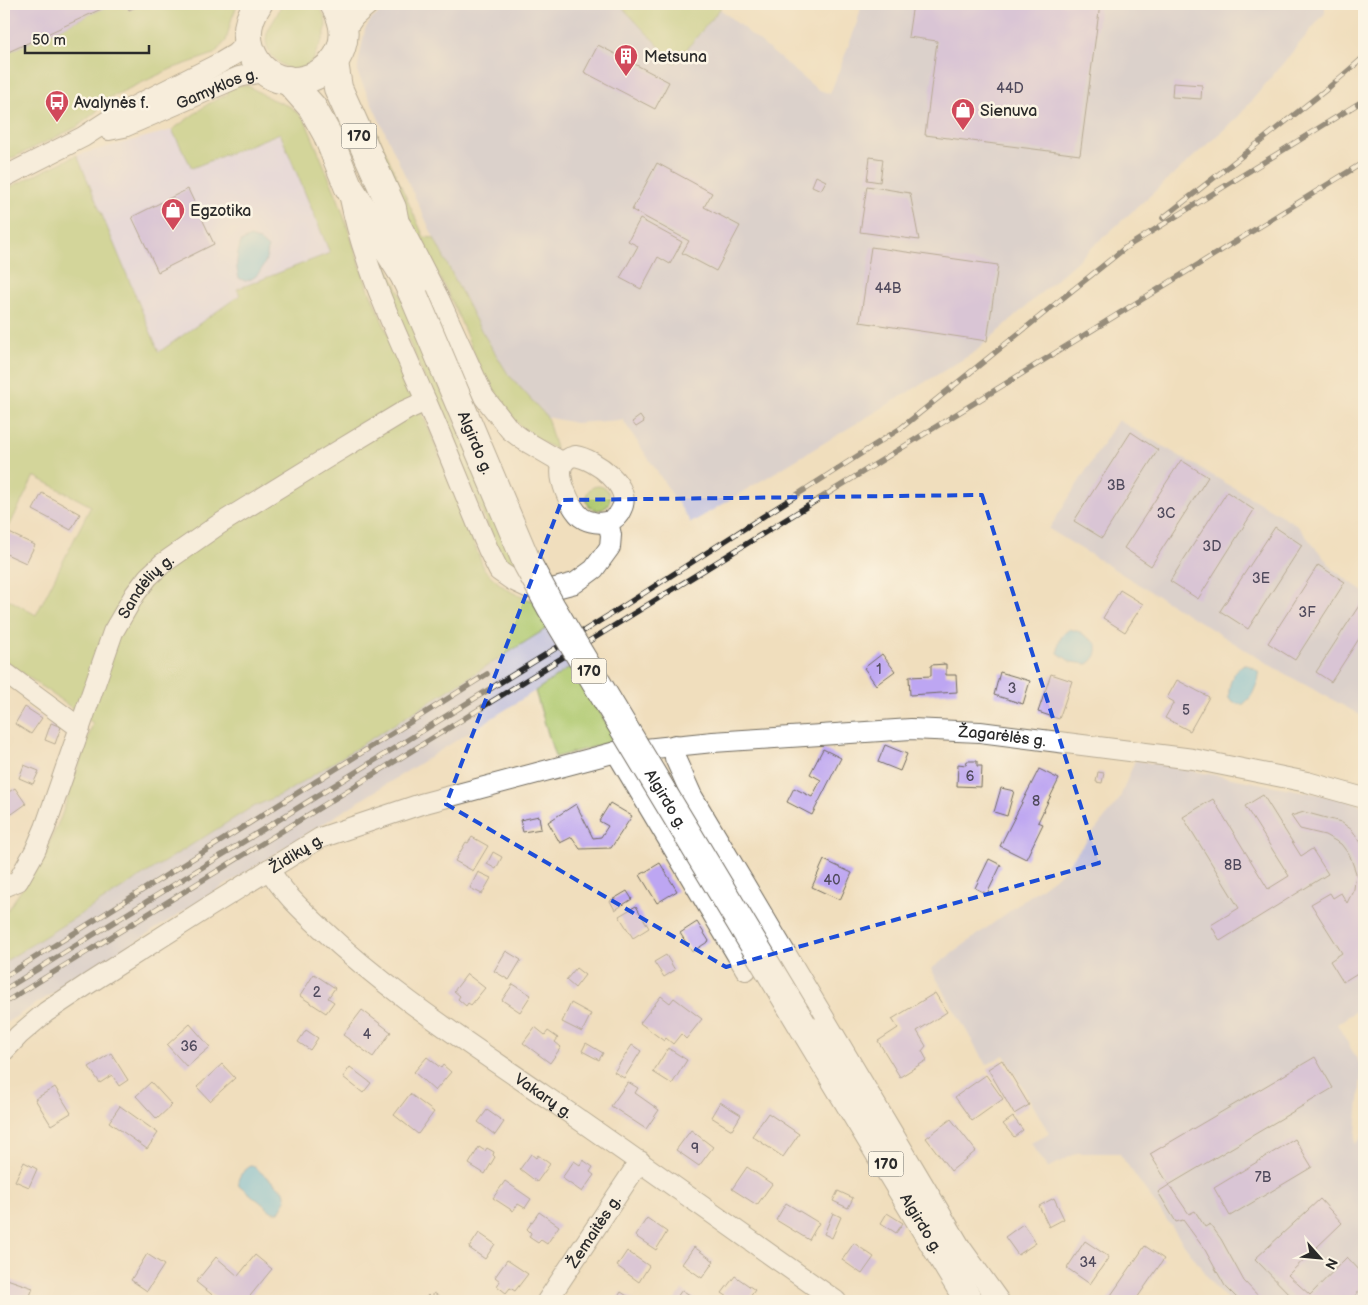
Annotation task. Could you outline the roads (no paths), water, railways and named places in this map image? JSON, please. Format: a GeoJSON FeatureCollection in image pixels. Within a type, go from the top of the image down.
{"type":"FeatureCollection","features":[{"type":"Feature","properties":{"kind":"main road"},"geometry":{"type":"LineString","coordinates":[[248,41],[248,26],[252,12],[258,4]]}},
{"type":"Feature","properties":{"kind":"main road"},"geometry":{"type":"LineString","coordinates":[[277,76],[301,81],[325,71],[334,62],[343,42],[344,32],[342,21],[334,4]]}},
{"type":"Feature","properties":{"kind":"main road","name":"Algirdo g."},"geometry":{"type":"LineString","coordinates":[[248,41],[254,57],[312,107],[326,134],[348,186],[409,285],[527,562],[551,607],[969,1301]]}},
{"type":"Feature","properties":{"kind":"main road","name":"Algirdo g."},"geometry":{"type":"LineString","coordinates":[[334,62],[338,88],[392,208],[409,285]]}},
{"type":"Feature","properties":{"kind":"street"},"geometry":{"type":"LineString","coordinates":[[344,32],[354,17],[369,4]]}},
{"type":"Feature","properties":{"kind":"street","name":"Gamyklos g."},"geometry":{"type":"LineString","coordinates":[[4,177],[83,137],[117,115],[220,63],[235,54],[248,41]]}},
{"type":"Feature","properties":{"kind":"street","name":"Gamyklos g."},"geometry":{"type":"LineString","coordinates":[[83,137],[124,127],[239,77],[277,76]]}},
{"type":"Feature","properties":{"kind":"street"},"geometry":{"type":"LineString","coordinates":[[348,186],[358,234],[380,298],[499,571],[512,580],[530,588],[552,589],[575,582],[594,569],[610,547],[611,535],[608,522]]}},
{"type":"Feature","properties":{"kind":"street"},"geometry":{"type":"LineString","coordinates":[[392,208],[439,299],[484,397],[510,430],[563,463]]}},
{"type":"Feature","properties":{"kind":"street","name":"Sandėlių g."},"geometry":{"type":"LineString","coordinates":[[4,887],[18,881],[35,851],[45,828],[113,632],[134,594],[148,577],[162,564],[218,525],[406,410],[426,401]]}},
{"type":"Feature","properties":{"kind":"street"},"geometry":{"type":"LineString","coordinates":[[575,456],[589,460],[607,472],[619,485],[624,495],[622,508],[614,519],[608,522],[590,522],[581,516],[575,509],[563,485],[561,469],[563,463],[575,456]]}},
{"type":"Feature","properties":{"kind":"street"},"geometry":{"type":"LineString","coordinates":[[4,672],[80,728]]}},
{"type":"Feature","properties":{"kind":"street","name":"Žagarėlės g."},"geometry":{"type":"LineString","coordinates":[[625,750],[911,729],[980,732],[1193,758],[1307,782],[1364,798]]}},
{"type":"Feature","properties":{"kind":"street"},"geometry":{"type":"LineString","coordinates":[[675,746],[675,758],[692,796],[961,1248],[1000,1301]]}},
{"type":"Feature","properties":{"kind":"street"},"geometry":{"type":"LineString","coordinates":[[625,750],[746,970]]}},
{"type":"Feature","properties":{"kind":"street","name":"Židikų g."},"geometry":{"type":"LineString","coordinates":[[4,1051],[19,1035],[46,1012],[191,918],[320,838],[422,804],[625,750]]}},
{"type":"Feature","properties":{"kind":"street","name":"Vakarų g."},"geometry":{"type":"LineString","coordinates":[[269,870],[283,891],[338,945],[435,1020],[640,1161],[836,1301]]}},
{"type":"Feature","properties":{"kind":"street","name":"Žemaitės g."},"geometry":{"type":"LineString","coordinates":[[547,1301],[640,1161]]}},
{"type":"Feature","properties":{"kind":"water"},"geometry":{"type":"Polygon","coordinates":[[[250,237],[259,240],[268,248],[262,269],[255,277],[245,281],[239,278],[237,269],[238,251],[241,242],[250,237]]]}},
{"type":"Feature","properties":{"kind":"water"},"geometry":{"type":"Polygon","coordinates":[[[1070,629],[1080,632],[1097,644],[1096,656],[1088,664],[1071,662],[1058,653],[1060,639],[1070,629]]]}},
{"type":"Feature","properties":{"kind":"water"},"geometry":{"type":"Polygon","coordinates":[[[1244,664],[1256,670],[1259,675],[1253,693],[1242,705],[1234,703],[1229,699],[1229,694],[1230,684],[1236,670],[1244,664]]]}},
{"type":"Feature","properties":{"kind":"water"},"geometry":{"type":"Polygon","coordinates":[[[250,1166],[253,1166],[284,1191],[286,1200],[279,1212],[270,1210],[239,1185],[238,1180],[241,1174],[250,1166]]]}},
{"type":"Feature","properties":{"kind":"railway"},"geometry":{"type":"LineString","coordinates":[[1163,218],[1327,89],[1364,57]]}},
{"type":"Feature","properties":{"kind":"railway"},"geometry":{"type":"LineString","coordinates":[[4,990],[619,609],[901,428],[1125,248],[1364,100]]}},
{"type":"Feature","properties":{"kind":"railway"},"geometry":{"type":"LineString","coordinates":[[4,1003],[1364,162]]}},
{"type":"Feature","properties":{"kind":"railway"},"geometry":{"type":"LineString","coordinates":[[4,977],[487,674]]}},
{"type":"Feature","properties":{"kind":"place","name":"Metsuna"},"geometry":{"type":"Point","coordinates":[626,77]}},
{"type":"Feature","properties":{"kind":"place","name":"Avalynės f."},"geometry":{"type":"Point","coordinates":[57,123]}},
{"type":"Feature","properties":{"kind":"place","name":"Sienuva"},"geometry":{"type":"Point","coordinates":[963,131]}},
{"type":"Feature","properties":{"kind":"place","name":"Egzotika"},"geometry":{"type":"Point","coordinates":[173,231]}}]}
